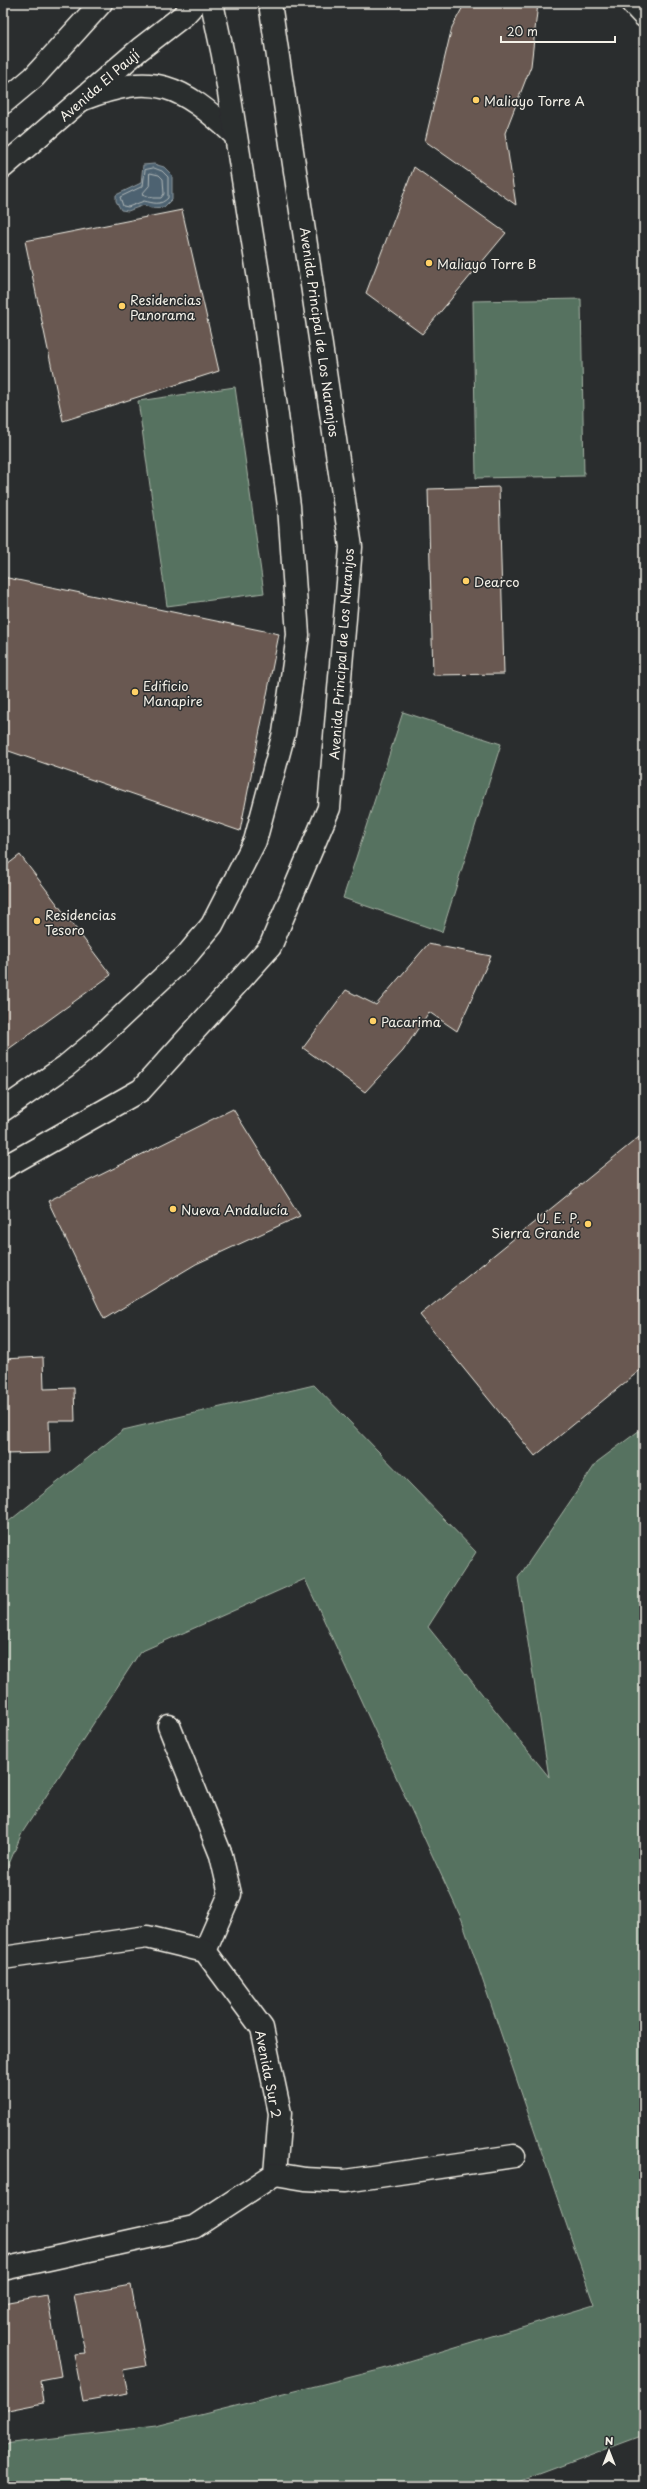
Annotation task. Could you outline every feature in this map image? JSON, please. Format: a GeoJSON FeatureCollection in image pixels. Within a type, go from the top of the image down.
{"type":"FeatureCollection","features":[{"type":"Feature","properties":{"kind":"main road"},"geometry":{"type":"LineString","coordinates":[[3,104],[34,77],[101,3]]}},
{"type":"Feature","properties":{"kind":"main road","name":"Avenida El Paují"},"geometry":{"type":"LineString","coordinates":[[3,167],[184,15],[196,3]]}},
{"type":"Feature","properties":{"kind":"main road"},"geometry":{"type":"LineString","coordinates":[[3,1110],[66,1066],[90,1046],[182,960],[212,925],[255,841],[284,733],[298,635],[295,580],[280,436],[259,280],[223,54],[212,3]]}},
{"type":"Feature","properties":{"kind":"main road","name":"Avenida Principal de Los Naranjos"},"geometry":{"type":"LineString","coordinates":[[3,1168],[141,1090],[270,948],[329,808],[351,547],[270,3]]}},
{"type":"Feature","properties":{"kind":"main road"},"geometry":{"type":"LineString","coordinates":[[632,3],[644,16]]}},
{"type":"Feature","properties":{"kind":"main road"},"geometry":{"type":"LineString","coordinates":[[83,99],[113,87],[133,84],[172,88],[206,108],[236,134]]}},
{"type":"Feature","properties":{"kind":"main road"},"geometry":{"type":"LineString","coordinates":[[3,1958],[147,1938],[205,1951],[230,1894],[221,1855],[169,1726]]}},
{"type":"Feature","properties":{"kind":"main road","name":"Avenida Sur 2"},"geometry":{"type":"LineString","coordinates":[[205,1951],[262,2028],[280,2113],[275,2174]]}},
{"type":"Feature","properties":{"kind":"main road"},"geometry":{"type":"LineString","coordinates":[[3,2269],[194,2227],[275,2174],[305,2180],[345,2181],[514,2156]]}},
{"type":"Feature","properties":{"kind":"green space"},"geometry":{"type":"Polygon","coordinates":[[[581,299],[584,476],[476,478],[473,301],[581,299]]]}},
{"type":"Feature","properties":{"kind":"green space"},"geometry":{"type":"Polygon","coordinates":[[[235,387],[264,593],[167,606],[138,401],[235,387]]]}},
{"type":"Feature","properties":{"kind":"green space"},"geometry":{"type":"Polygon","coordinates":[[[403,712],[501,744],[442,932],[343,898],[403,712]]]}},
{"type":"Feature","properties":{"kind":"green space"},"geometry":{"type":"Polygon","coordinates":[[[314,1385],[476,1552],[428,1627],[549,1777],[518,1578],[597,1462],[644,1427],[644,2435],[507,2486],[3,2486],[3,2444],[156,2426],[383,2369],[594,2305],[462,1920],[305,1579],[140,1652],[22,1833],[3,1878],[3,1526],[123,1430],[314,1385]]]}},
{"type":"Feature","properties":{"kind":"water"},"geometry":{"type":"Polygon","coordinates":[[[154,164],[164,167],[172,175],[172,199],[164,207],[151,208],[144,205],[128,211],[121,210],[116,201],[116,195],[141,183],[143,165],[154,164]]]}},
{"type":"Feature","properties":{"kind":"building","name":"Maliayo Torre A"},"geometry":{"type":"Polygon","coordinates":[[[465,3],[538,3],[531,66],[505,133],[516,205],[425,141],[452,27],[465,3]]]}},
{"type":"Feature","properties":{"kind":"building","name":"Maliayo Torre B"},"geometry":{"type":"Polygon","coordinates":[[[414,167],[506,233],[422,334],[366,293],[414,167]]]}},
{"type":"Feature","properties":{"kind":"building","name":"Residencias Panorama"},"geometry":{"type":"Polygon","coordinates":[[[182,210],[219,371],[63,421],[25,241],[182,210]]]}},
{"type":"Feature","properties":{"kind":"building","name":"Dearco"},"geometry":{"type":"Polygon","coordinates":[[[499,487],[504,674],[433,675],[428,489],[499,487]]]}},
{"type":"Feature","properties":{"kind":"building","name":"Edificio Manapire"},"geometry":{"type":"Polygon","coordinates":[[[3,577],[279,634],[240,831],[3,749],[3,577]]]}},
{"type":"Feature","properties":{"kind":"building","name":"Residencias Tesoro"},"geometry":{"type":"Polygon","coordinates":[[[20,855],[111,975],[3,1053],[3,868],[20,855]]]}},
{"type":"Feature","properties":{"kind":"building","name":"Pacarima"},"geometry":{"type":"Polygon","coordinates":[[[428,944],[491,956],[457,1031],[429,1012],[403,1051],[365,1092],[303,1048],[346,990],[376,1005],[428,944]]]}},
{"type":"Feature","properties":{"kind":"building","name":"Nueva Andalucía"},"geometry":{"type":"Polygon","coordinates":[[[233,1109],[300,1216],[196,1264],[104,1319],[48,1201],[233,1109]]]}},
{"type":"Feature","properties":{"kind":"building","name":"U. E. P. Sierra Grande"},"geometry":{"type":"Polygon","coordinates":[[[644,1133],[644,1367],[535,1456],[420,1315],[644,1133]]]}},
{"type":"Feature","properties":{"kind":"building"},"geometry":{"type":"Polygon","coordinates":[[[43,1357],[44,1389],[74,1388],[75,1421],[49,1421],[50,1453],[3,1454],[3,1359],[43,1357]]]}},
{"type":"Feature","properties":{"kind":"building"},"geometry":{"type":"Polygon","coordinates":[[[131,2285],[146,2366],[123,2370],[128,2393],[83,2401],[74,2354],[85,2353],[74,2295],[131,2285]]]}},
{"type":"Feature","properties":{"kind":"building"},"geometry":{"type":"Polygon","coordinates":[[[47,2295],[61,2376],[40,2380],[43,2403],[3,2411],[3,2303],[47,2295]]]}},
{"type":"Feature","properties":{"kind":"place","name":"Maliayo Torre A"},"geometry":{"type":"Point","coordinates":[476,100]}},
{"type":"Feature","properties":{"kind":"place","name":"Maliayo Torre B"},"geometry":{"type":"Point","coordinates":[429,263]}},
{"type":"Feature","properties":{"kind":"place","name":"Residencias Panorama"},"geometry":{"type":"Point","coordinates":[122,306]}},
{"type":"Feature","properties":{"kind":"place","name":"Dearco"},"geometry":{"type":"Point","coordinates":[466,581]}},
{"type":"Feature","properties":{"kind":"place","name":"Edificio Manapire"},"geometry":{"type":"Point","coordinates":[135,692]}},
{"type":"Feature","properties":{"kind":"place","name":"Residencias Tesoro"},"geometry":{"type":"Point","coordinates":[37,921]}},
{"type":"Feature","properties":{"kind":"place","name":"Pacarima"},"geometry":{"type":"Point","coordinates":[373,1021]}},
{"type":"Feature","properties":{"kind":"place","name":"Nueva Andalucía"},"geometry":{"type":"Point","coordinates":[173,1209]}},
{"type":"Feature","properties":{"kind":"place","name":"U. E. P. Sierra Grande"},"geometry":{"type":"Point","coordinates":[588,1224]}}]}
